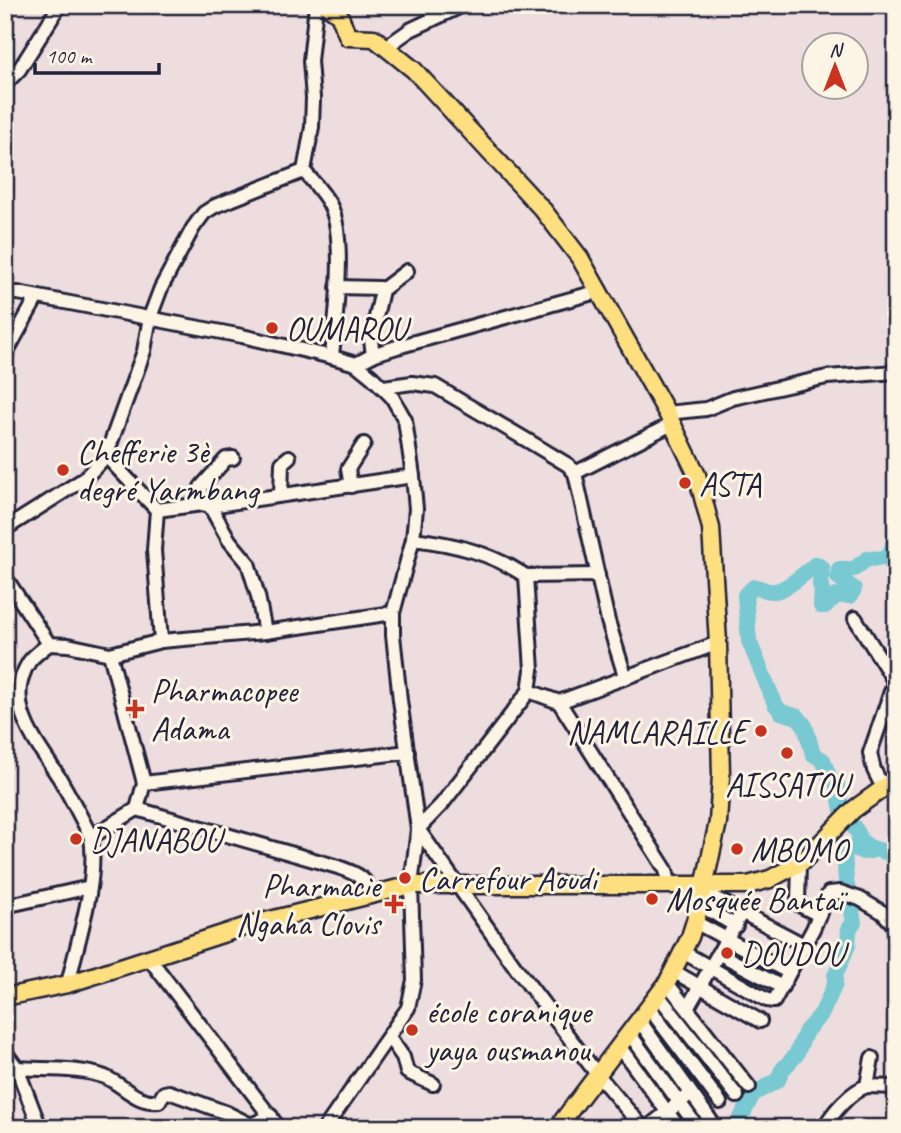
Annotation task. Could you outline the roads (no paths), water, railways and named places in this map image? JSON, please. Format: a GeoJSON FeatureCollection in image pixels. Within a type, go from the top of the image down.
{"type":"FeatureCollection","features":[{"type":"Feature","properties":{"kind":"main road"},"geometry":{"type":"LineString","coordinates":[[326,5],[339,14],[348,37],[374,38],[424,80],[543,210],[580,258],[697,474],[711,528],[718,643],[721,776],[718,822],[702,895],[683,952],[648,1008],[557,1128]]}},
{"type":"Feature","properties":{"kind":"main road"},"geometry":{"type":"LineString","coordinates":[[5,998],[68,984],[250,925],[411,885],[670,886],[702,895],[748,885],[770,879],[799,864],[853,810],[892,781]]}},
{"type":"Feature","properties":{"kind":"street"},"geometry":{"type":"LineString","coordinates":[[5,84],[19,70],[60,5]]}},
{"type":"Feature","properties":{"kind":"street"},"geometry":{"type":"LineString","coordinates":[[316,5],[310,61],[312,127],[304,171],[331,206],[335,221],[337,287],[332,357]]}},
{"type":"Feature","properties":{"kind":"street"},"geometry":{"type":"LineString","coordinates":[[386,47],[410,30],[463,5]]}},
{"type":"Feature","properties":{"kind":"street"},"geometry":{"type":"LineString","coordinates":[[5,528],[84,479],[106,456],[144,351],[150,317],[161,288],[204,213],[215,205],[304,171]]}},
{"type":"Feature","properties":{"kind":"street"},"geometry":{"type":"LineString","coordinates":[[373,355],[371,340],[382,290],[407,271]]}},
{"type":"Feature","properties":{"kind":"street"},"geometry":{"type":"LineString","coordinates":[[337,287],[382,290]]}},
{"type":"Feature","properties":{"kind":"street"},"geometry":{"type":"LineString","coordinates":[[6,290],[150,317],[355,364],[393,397],[405,420],[416,509],[413,538],[393,613],[400,700],[418,830],[411,885],[414,980],[408,1008],[325,1128]]}},
{"type":"Feature","properties":{"kind":"street"},"geometry":{"type":"LineString","coordinates":[[355,364],[373,355],[600,291]]}},
{"type":"Feature","properties":{"kind":"street"},"geometry":{"type":"LineString","coordinates":[[5,355],[37,297]]}},
{"type":"Feature","properties":{"kind":"street"},"geometry":{"type":"LineString","coordinates":[[575,473],[669,418],[706,409],[733,398],[827,377],[896,372]]}},
{"type":"Feature","properties":{"kind":"street"},"geometry":{"type":"LineString","coordinates":[[384,387],[412,383],[435,386],[568,465],[575,473],[608,621],[625,676]]}},
{"type":"Feature","properties":{"kind":"street"},"geometry":{"type":"LineString","coordinates":[[351,486],[348,469],[364,443]]}},
{"type":"Feature","properties":{"kind":"street"},"geometry":{"type":"LineString","coordinates":[[106,456],[157,510],[154,550],[161,641]]}},
{"type":"Feature","properties":{"kind":"street"},"geometry":{"type":"LineString","coordinates":[[281,494],[282,463],[289,457]]}},
{"type":"Feature","properties":{"kind":"street"},"geometry":{"type":"LineString","coordinates":[[233,458],[226,459],[201,487],[206,505],[229,540],[248,562],[265,632]]}},
{"type":"Feature","properties":{"kind":"street"},"geometry":{"type":"LineString","coordinates":[[157,510],[413,476]]}},
{"type":"Feature","properties":{"kind":"street"},"geometry":{"type":"LineString","coordinates":[[413,538],[484,554],[526,576],[598,575]]}},
{"type":"Feature","properties":{"kind":"street"},"geometry":{"type":"LineString","coordinates":[[418,830],[442,804],[529,691],[532,670],[526,576]]}},
{"type":"Feature","properties":{"kind":"street"},"geometry":{"type":"LineString","coordinates":[[5,577],[49,643]]}},
{"type":"Feature","properties":{"kind":"street"},"geometry":{"type":"LineString","coordinates":[[68,984],[90,887],[94,854],[91,837],[59,779],[31,736],[23,715],[19,698],[23,676],[30,660],[49,643],[110,654],[161,641],[265,632],[393,613]]}},
{"type":"Feature","properties":{"kind":"street"},"geometry":{"type":"LineString","coordinates":[[855,618],[895,681],[870,753],[879,780],[892,781]]}},
{"type":"Feature","properties":{"kind":"street"},"geometry":{"type":"LineString","coordinates":[[559,702],[718,643]]}},
{"type":"Feature","properties":{"kind":"street"},"geometry":{"type":"LineString","coordinates":[[91,837],[136,809],[144,783],[110,654]]}},
{"type":"Feature","properties":{"kind":"street"},"geometry":{"type":"LineString","coordinates":[[529,691],[559,702],[666,870],[670,886]]}},
{"type":"Feature","properties":{"kind":"street"},"geometry":{"type":"LineString","coordinates":[[144,783],[408,752]]}},
{"type":"Feature","properties":{"kind":"street"},"geometry":{"type":"LineString","coordinates":[[136,809],[338,867],[365,880],[370,895]]}},
{"type":"Feature","properties":{"kind":"street"},"geometry":{"type":"LineString","coordinates":[[418,830],[516,968],[597,1074],[645,1128],[679,1102],[708,1085],[731,1064]]}},
{"type":"Feature","properties":{"kind":"street"},"geometry":{"type":"LineString","coordinates":[[799,864],[798,902],[819,915]]}},
{"type":"Feature","properties":{"kind":"street"},"geometry":{"type":"LineString","coordinates":[[5,906],[90,887]]}},
{"type":"Feature","properties":{"kind":"street"},"geometry":{"type":"LineString","coordinates":[[683,952],[770,1002],[782,987],[829,893],[843,893],[874,906],[896,927]]}},
{"type":"Feature","properties":{"kind":"street"},"geometry":{"type":"LineString","coordinates":[[702,895],[742,912],[804,945]]}},
{"type":"Feature","properties":{"kind":"street"},"geometry":{"type":"LineString","coordinates":[[702,895],[736,926]]}},
{"type":"Feature","properties":{"kind":"street"},"geometry":{"type":"LineString","coordinates":[[688,1007],[742,912]]}},
{"type":"Feature","properties":{"kind":"street"},"geometry":{"type":"LineString","coordinates":[[695,922],[788,972]]}},
{"type":"Feature","properties":{"kind":"street"},"geometry":{"type":"LineString","coordinates":[[718,953],[782,987]]}},
{"type":"Feature","properties":{"kind":"street"},"geometry":{"type":"LineString","coordinates":[[149,958],[279,1128]]}},
{"type":"Feature","properties":{"kind":"street"},"geometry":{"type":"LineString","coordinates":[[648,1008],[699,987]]}},
{"type":"Feature","properties":{"kind":"street"},"geometry":{"type":"LineString","coordinates":[[699,987],[760,1021]]}},
{"type":"Feature","properties":{"kind":"street"},"geometry":{"type":"LineString","coordinates":[[648,1008],[688,1007]]}},
{"type":"Feature","properties":{"kind":"street"},"geometry":{"type":"LineString","coordinates":[[688,1007],[749,1087]]}},
{"type":"Feature","properties":{"kind":"street"},"geometry":{"type":"LineString","coordinates":[[648,1008],[719,1074],[737,1096]]}},
{"type":"Feature","properties":{"kind":"street"},"geometry":{"type":"LineString","coordinates":[[648,1008],[720,1102]]}},
{"type":"Feature","properties":{"kind":"street"},"geometry":{"type":"LineString","coordinates":[[648,1008],[692,1094],[716,1128]]}},
{"type":"Feature","properties":{"kind":"street"},"geometry":{"type":"LineString","coordinates":[[648,1008],[679,1102],[698,1128]]}},
{"type":"Feature","properties":{"kind":"street"},"geometry":{"type":"LineString","coordinates":[[648,1008],[667,1111],[679,1128]]}},
{"type":"Feature","properties":{"kind":"street"},"geometry":{"type":"LineString","coordinates":[[389,1037],[403,1057],[407,1072],[433,1084]]}},
{"type":"Feature","properties":{"kind":"street"},"geometry":{"type":"LineString","coordinates":[[5,1052],[17,1068],[40,1128]]}},
{"type":"Feature","properties":{"kind":"street"},"geometry":{"type":"LineString","coordinates":[[867,1087],[872,1058]]}},
{"type":"Feature","properties":{"kind":"street"},"geometry":{"type":"LineString","coordinates":[[17,1068],[105,1077],[139,1099],[150,1102],[159,1101],[164,1093],[169,1091],[251,1125],[271,1116]]}},
{"type":"Feature","properties":{"kind":"street"},"geometry":{"type":"LineString","coordinates":[[824,1128],[828,1120],[856,1091],[867,1087],[896,1087]]}},
{"type":"Feature","properties":{"kind":"waterway"},"geometry":{"type":"LineString","coordinates":[[736,1128],[753,1094],[778,1080],[782,1070],[796,1055],[806,1031],[822,1013],[835,984],[835,976],[848,945],[849,929],[854,922],[846,881],[844,852],[852,847],[863,852],[870,851],[871,848],[861,841],[842,810],[837,785],[828,774],[823,760],[813,754],[805,726],[798,717],[781,712],[775,704],[749,641],[745,595],[754,587],[771,591],[782,589],[816,564],[822,568],[821,606],[825,606],[836,596],[850,596],[854,589],[838,577],[839,569],[854,569],[867,559],[889,558],[896,535]]}},
{"type":"Feature","properties":{"kind":"waterway"},"geometry":{"type":"LineString","coordinates":[[871,848],[896,855]]}},
{"type":"Feature","properties":{"kind":"place","name":"OUMAROU"},"geometry":{"type":"Point","coordinates":[272,328]}},
{"type":"Feature","properties":{"kind":"place","name":"Chefferie 3è degré Yarmbang"},"geometry":{"type":"Point","coordinates":[63,470]}},
{"type":"Feature","properties":{"kind":"place","name":"ASTA"},"geometry":{"type":"Point","coordinates":[685,483]}},
{"type":"Feature","properties":{"kind":"place","name":"Pharmacopee Adama"},"geometry":{"type":"Point","coordinates":[135,709]}},
{"type":"Feature","properties":{"kind":"place","name":"NAMLARAILLE"},"geometry":{"type":"Point","coordinates":[761,731]}},
{"type":"Feature","properties":{"kind":"place","name":"AISSATOU"},"geometry":{"type":"Point","coordinates":[787,753]}},
{"type":"Feature","properties":{"kind":"place","name":"DJANABOU"},"geometry":{"type":"Point","coordinates":[76,839]}},
{"type":"Feature","properties":{"kind":"place","name":"MBOMO"},"geometry":{"type":"Point","coordinates":[737,849]}},
{"type":"Feature","properties":{"kind":"place","name":"Carrefour Aoudi"},"geometry":{"type":"Point","coordinates":[405,878]}},
{"type":"Feature","properties":{"kind":"place","name":"Mosquée Bantaï"},"geometry":{"type":"Point","coordinates":[652,899]}},
{"type":"Feature","properties":{"kind":"place","name":"Pharmacie Ngaha Clovis"},"geometry":{"type":"Point","coordinates":[394,904]}},
{"type":"Feature","properties":{"kind":"place","name":"DOUDOU"},"geometry":{"type":"Point","coordinates":[727,953]}},
{"type":"Feature","properties":{"kind":"place","name":"école coranique yaya ousmanou"},"geometry":{"type":"Point","coordinates":[412,1030]}}]}
